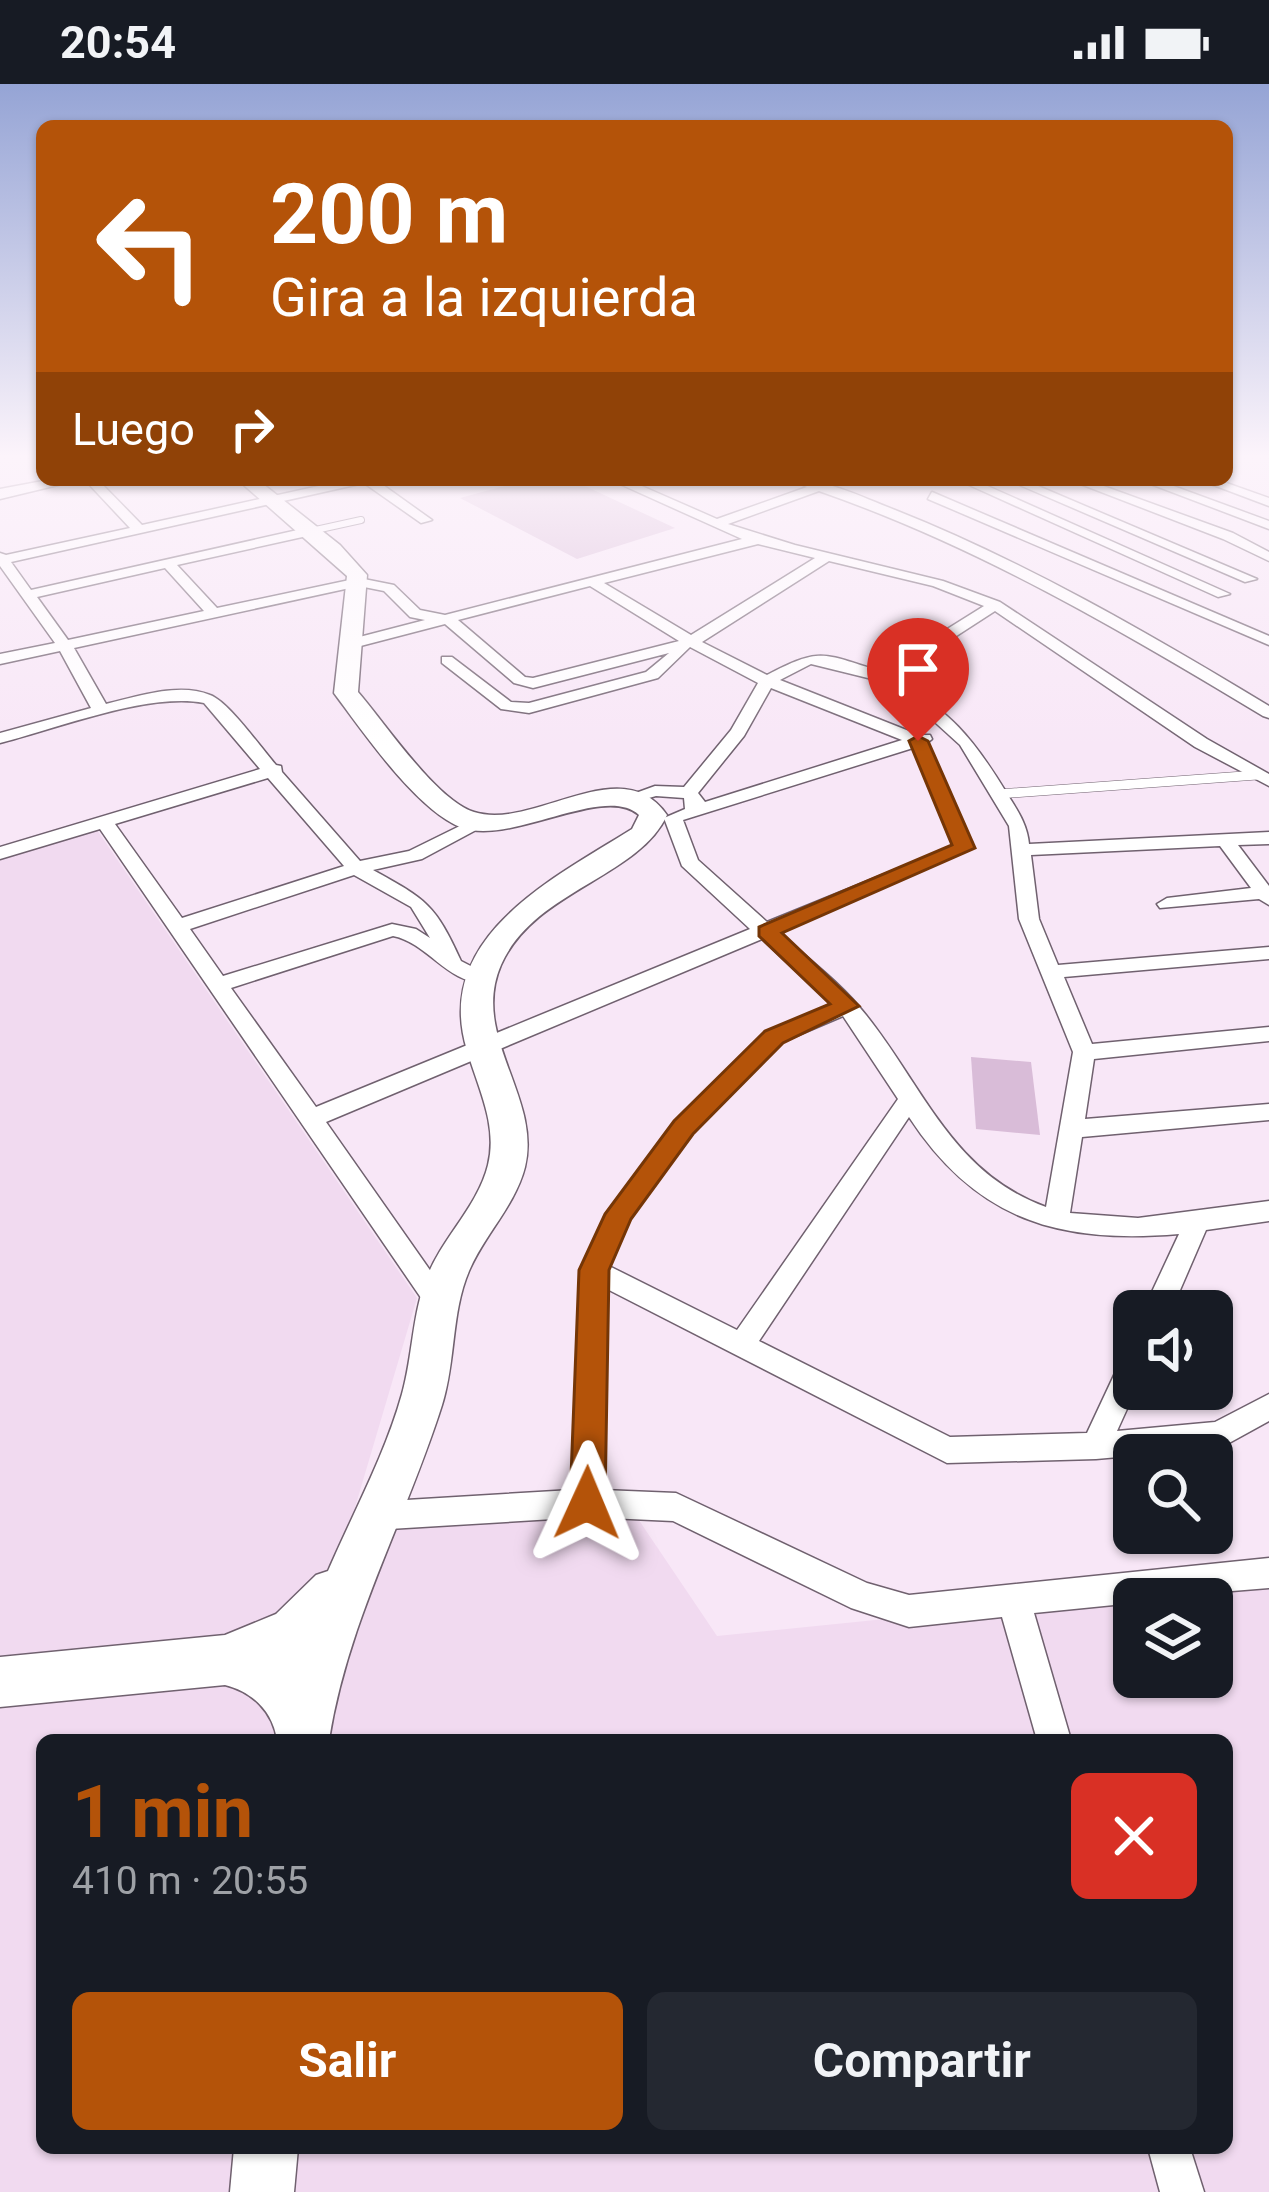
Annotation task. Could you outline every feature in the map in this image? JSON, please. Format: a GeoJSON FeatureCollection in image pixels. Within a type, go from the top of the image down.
{"type":"FeatureCollection","features":[{"type":"Feature","properties":{"kind":"main road"},"geometry":{"type":"LineString","coordinates":[[335,551],[359,582],[344,685],[350,703],[440,804],[470,821],[482,822],[506,821],[605,798],[664,808]]}},
{"type":"Feature","properties":{"kind":"main road"},"geometry":{"type":"LineString","coordinates":[[304,1734],[320,1651],[344,1581],[420,1406],[448,1273],[508,1165],[510,1141],[476,1020],[481,977],[498,943],[516,924],[664,808]]}},
{"type":"Feature","properties":{"kind":"main road"},"geometry":{"type":"LineString","coordinates":[[224,1660],[292,1632],[344,1581]]}},
{"type":"Feature","properties":{"kind":"main road"},"geometry":{"type":"LineString","coordinates":[[0,1682],[224,1660],[252,1665],[268,1674],[282,1689],[301,1734]]}},
{"type":"Feature","properties":{"kind":"main road"},"geometry":{"type":"LineString","coordinates":[[262,2192],[265,2154]]}},
{"type":"Feature","properties":{"kind":"street"},"geometry":{"type":"LineString","coordinates":[[34,551],[2,558],[65,646],[102,712]]}},
{"type":"Feature","properties":{"kind":"street"},"geometry":{"type":"LineString","coordinates":[[29,595],[226,551]]}},
{"type":"Feature","properties":{"kind":"street"},"geometry":{"type":"LineString","coordinates":[[349,644],[709,551]]}},
{"type":"Feature","properties":{"kind":"street"},"geometry":{"type":"LineString","coordinates":[[813,551],[931,579],[995,605],[1201,743],[1263,778]]}},
{"type":"Feature","properties":{"kind":"street"},"geometry":{"type":"LineString","coordinates":[[975,551],[1057,588],[1269,713]]}},
{"type":"Feature","properties":{"kind":"street"},"geometry":{"type":"LineString","coordinates":[[1061,551],[1269,641]]}},
{"type":"Feature","properties":{"kind":"street"},"geometry":{"type":"LineString","coordinates":[[1125,551],[1223,594]]}},
{"type":"Feature","properties":{"kind":"street"},"geometry":{"type":"LineString","coordinates":[[1184,551],[1250,579]]}},
{"type":"Feature","properties":{"kind":"street"},"geometry":{"type":"LineString","coordinates":[[447,660],[507,706],[529,708],[652,675],[689,643],[830,555]]}},
{"type":"Feature","properties":{"kind":"street"},"geometry":{"type":"LineString","coordinates":[[169,565],[214,614]]}},
{"type":"Feature","properties":{"kind":"street"},"geometry":{"type":"LineString","coordinates":[[0,659],[359,582],[389,588],[415,614],[448,620],[520,680],[533,683],[689,643]]}},
{"type":"Feature","properties":{"kind":"street"},"geometry":{"type":"LineString","coordinates":[[315,1117],[964,848],[918,741],[852,710],[767,682],[689,643],[593,582]]}},
{"type":"Feature","properties":{"kind":"street"},"geometry":{"type":"LineString","coordinates":[[882,677],[995,605]]}},
{"type":"Feature","properties":{"kind":"street"},"geometry":{"type":"LineString","coordinates":[[664,808],[738,732],[767,682],[814,658],[882,677],[955,728],[1018,826],[1029,919],[1084,1052],[1056,1221]]}},
{"type":"Feature","properties":{"kind":"street"},"geometry":{"type":"LineString","coordinates":[[0,738],[145,700],[197,694],[208,698],[356,868],[418,903],[432,919],[446,958]]}},
{"type":"Feature","properties":{"kind":"street"},"geometry":{"type":"LineString","coordinates":[[664,808],[955,728]]}},
{"type":"Feature","properties":{"kind":"street"},"geometry":{"type":"LineString","coordinates":[[0,853],[274,770]]}},
{"type":"Feature","properties":{"kind":"street"},"geometry":{"type":"LineString","coordinates":[[664,808],[689,862],[847,1006],[945,1149],[989,1192],[1056,1221],[1124,1232],[1269,1210]]}},
{"type":"Feature","properties":{"kind":"street"},"geometry":{"type":"LineString","coordinates":[[104,820],[175,927],[315,1117],[440,1303]]}},
{"type":"Feature","properties":{"kind":"street"},"geometry":{"type":"LineString","coordinates":[[175,927],[356,868],[415,855],[482,822]]}},
{"type":"Feature","properties":{"kind":"street"},"geometry":{"type":"LineString","coordinates":[[1021,850],[1269,838]]}},
{"type":"Feature","properties":{"kind":"street"},"geometry":{"type":"LineString","coordinates":[[1225,840],[1267,894]]}},
{"type":"Feature","properties":{"kind":"street"},"geometry":{"type":"LineString","coordinates":[[1167,904],[1267,894]]}},
{"type":"Feature","properties":{"kind":"street"},"geometry":{"type":"LineString","coordinates":[[221,984],[392,930],[409,933],[461,972],[481,977]]}},
{"type":"Feature","properties":{"kind":"street"},"geometry":{"type":"LineString","coordinates":[[1048,972],[1269,953]]}},
{"type":"Feature","properties":{"kind":"street"},"geometry":{"type":"LineString","coordinates":[[587,1503],[594,1270],[619,1214],[683,1127],[774,1037],[847,1006]]}},
{"type":"Feature","properties":{"kind":"street"},"geometry":{"type":"LineString","coordinates":[[1084,1052],[1269,1034]]}},
{"type":"Feature","properties":{"kind":"street"},"geometry":{"type":"LineString","coordinates":[[742,1344],[911,1097]]}},
{"type":"Feature","properties":{"kind":"street"},"geometry":{"type":"LineString","coordinates":[[1071,1129],[1269,1112]]}},
{"type":"Feature","properties":{"kind":"street"},"geometry":{"type":"LineString","coordinates":[[1166,1290],[1197,1222]]}},
{"type":"Feature","properties":{"kind":"street"},"geometry":{"type":"LineString","coordinates":[[594,1270],[947,1450],[1096,1446],[1220,1435],[1269,1406]]}},
{"type":"Feature","properties":{"kind":"street"},"geometry":{"type":"LineString","coordinates":[[1096,1446],[1113,1408]]}},
{"type":"Feature","properties":{"kind":"street"},"geometry":{"type":"LineString","coordinates":[[373,1516],[587,1503],[676,1507],[862,1597],[909,1611],[1269,1574]]}},
{"type":"Feature","properties":{"kind":"street"},"geometry":{"type":"LineString","coordinates":[[1014,1600],[1052,1734]]}},
{"type":"Feature","properties":{"kind":"street"},"geometry":{"type":"LineString","coordinates":[[1171,2154],[1181,2192]]}},
{"type":"Feature","properties":{"kind":"lane"},"geometry":{"type":"LineString","coordinates":[[998,794],[1263,778]]}},
{"type":"Feature","properties":{"kind":"shaded area"},"geometry":{"type":"Polygon","coordinates":[[[562,551],[601,551],[577,559],[562,551]]]}},
{"type":"Feature","properties":{"kind":"shaded area"},"geometry":{"type":"Polygon","coordinates":[[[97,830],[417,1298],[351,1521],[626,1501],[717,1636],[1113,1596],[1113,1698],[1233,1698],[1233,1584],[1269,1580],[1269,2192],[0,2192],[0,859],[97,830]]]}},
{"type":"Feature","properties":{"kind":"shaded area"},"geometry":{"type":"Polygon","coordinates":[[[971,1057],[1031,1062],[1040,1135],[976,1129],[971,1057]]]}},
{"type":"Feature","properties":{"kind":"route"},"geometry":{"type":"LineString","coordinates":[[587,1503],[594,1270],[619,1214],[683,1127],[774,1037],[847,1006],[767,932],[961,853],[964,848],[918,741]]}}]}
